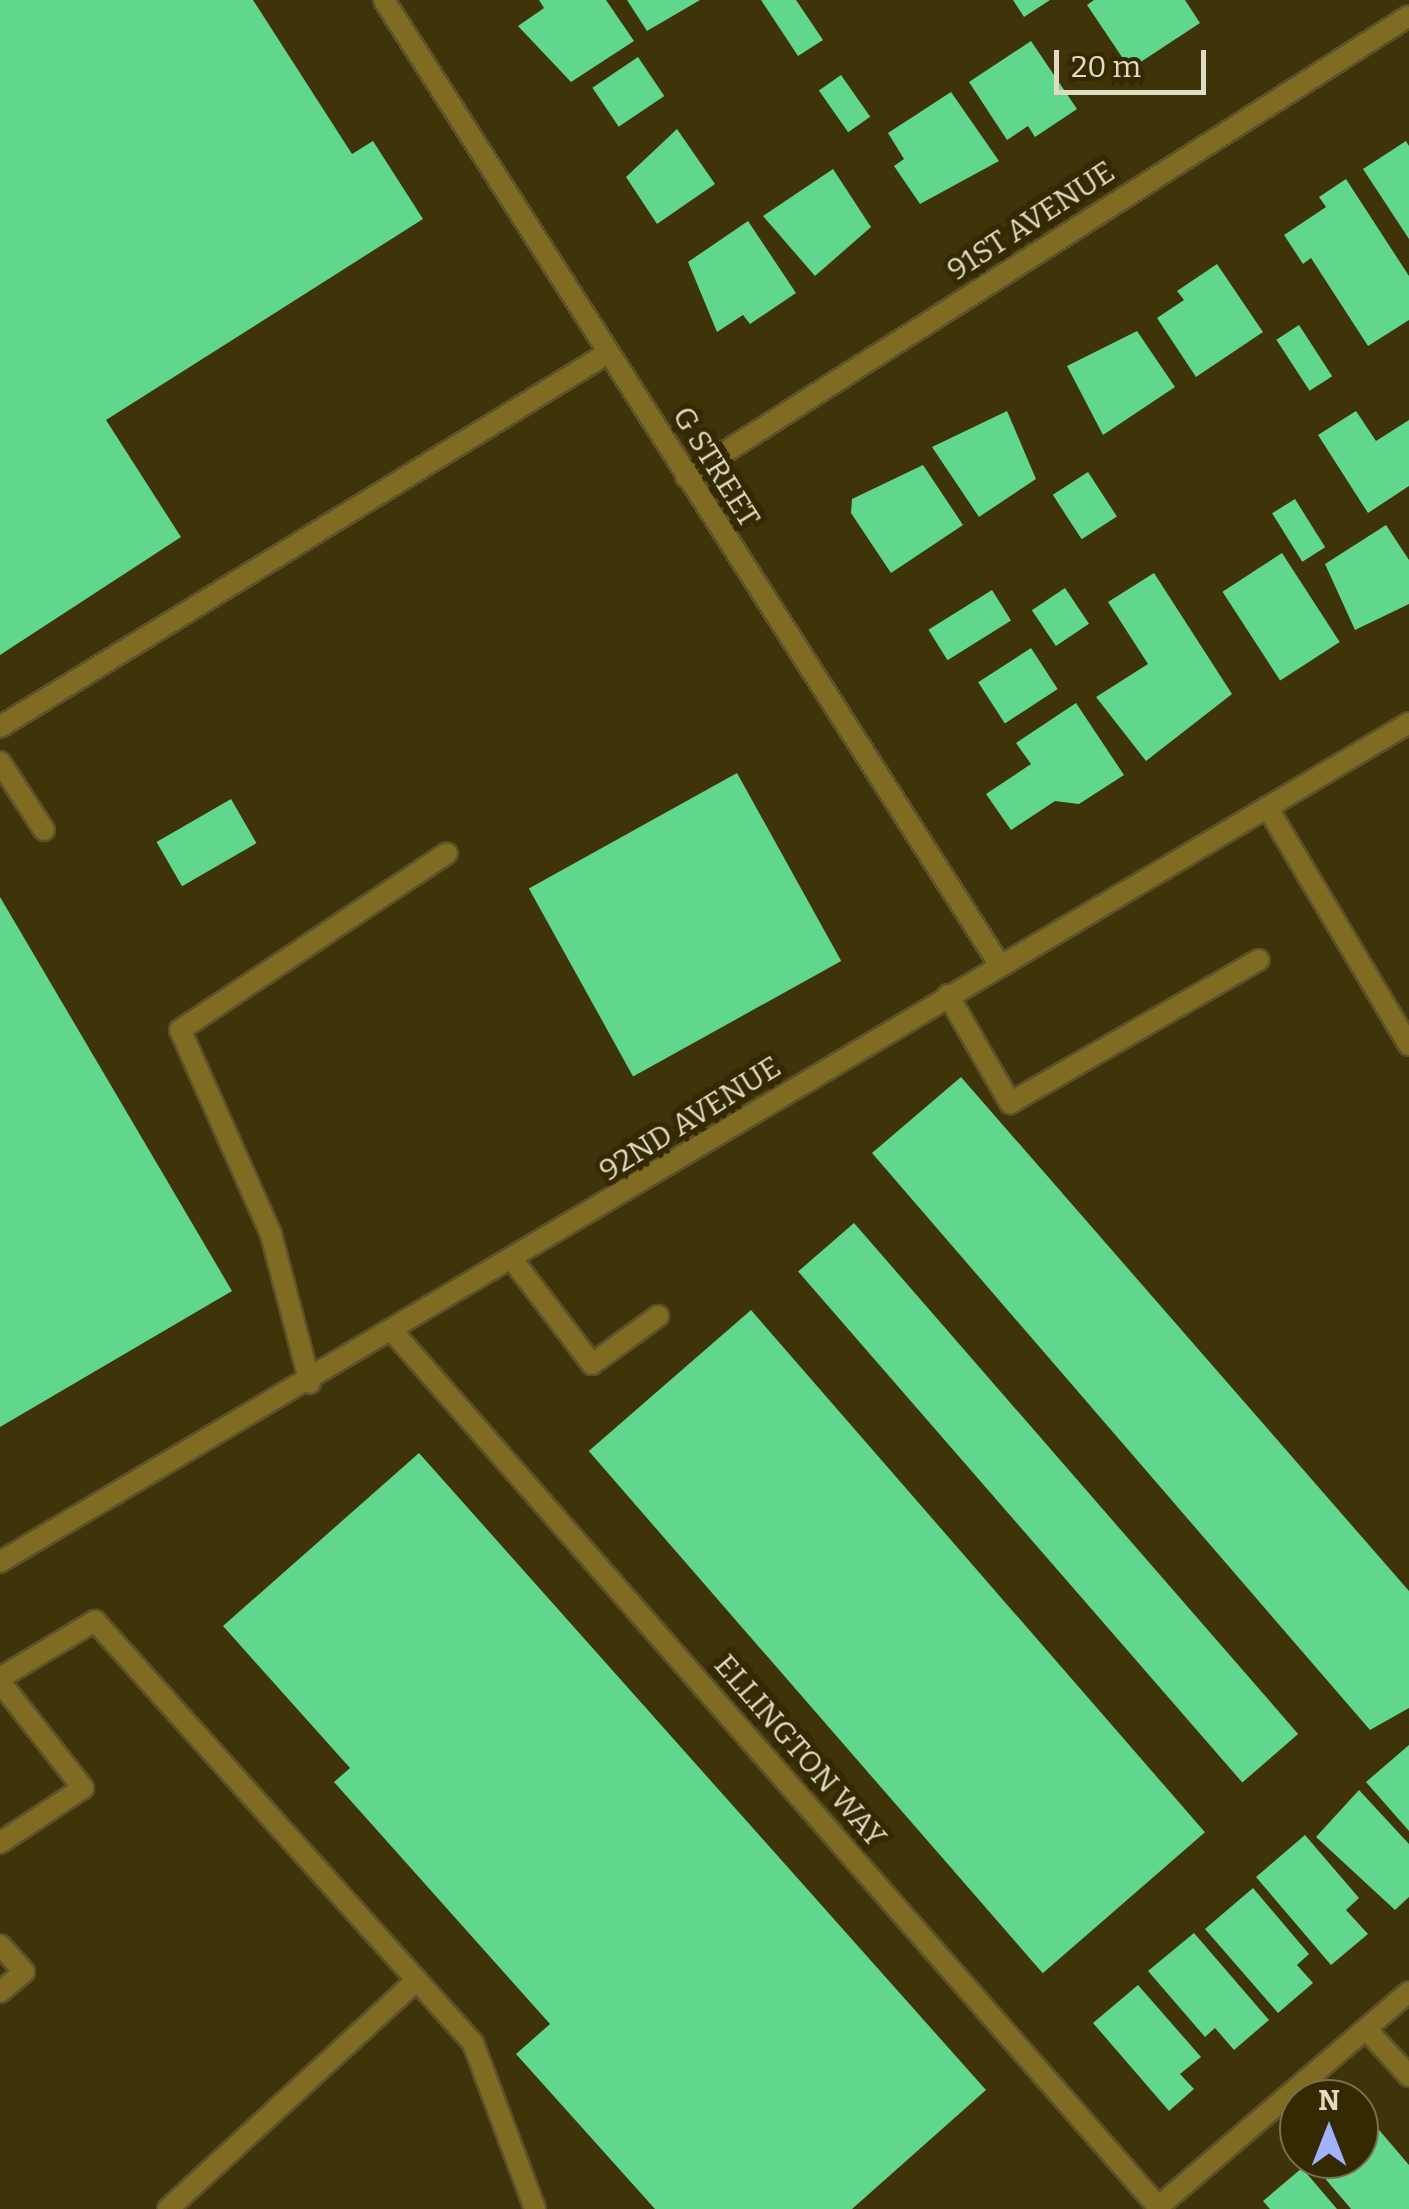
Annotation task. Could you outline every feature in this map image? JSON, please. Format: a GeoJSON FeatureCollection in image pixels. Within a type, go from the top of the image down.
{"type":"FeatureCollection","features":[{"type":"Feature","properties":{"kind":"street","name":"G STREET"},"geometry":{"type":"LineString","coordinates":[[384,0],[999,964]]}},
{"type":"Feature","properties":{"kind":"street","name":"91ST AVENUE"},"geometry":{"type":"LineString","coordinates":[[686,477],[1409,16]]}},
{"type":"Feature","properties":{"kind":"street"},"geometry":{"type":"LineString","coordinates":[[0,727],[608,353]]}},
{"type":"Feature","properties":{"kind":"street","name":"92ND AVENUE"},"geometry":{"type":"LineString","coordinates":[[0,1562],[515,1263],[999,964],[1409,722]]}},
{"type":"Feature","properties":{"kind":"street"},"geometry":{"type":"LineString","coordinates":[[0,762],[44,830]]}},
{"type":"Feature","properties":{"kind":"street"},"geometry":{"type":"LineString","coordinates":[[1267,806],[1409,1046]]}},
{"type":"Feature","properties":{"kind":"street"},"geometry":{"type":"LineString","coordinates":[[310,1383],[270,1234],[180,1030],[447,852]]}},
{"type":"Feature","properties":{"kind":"street"},"geometry":{"type":"LineString","coordinates":[[948,995],[1010,1103],[1259,960]]}},
{"type":"Feature","properties":{"kind":"street"},"geometry":{"type":"LineString","coordinates":[[515,1263],[592,1364],[658,1316]]}},
{"type":"Feature","properties":{"kind":"street","name":"ELLINGTON WAY"},"geometry":{"type":"LineString","coordinates":[[394,1334],[1159,2208]]}},
{"type":"Feature","properties":{"kind":"street"},"geometry":{"type":"LineString","coordinates":[[1,1839],[83,1788],[0,1680],[95,1621],[473,2043],[535,2209]]}},
{"type":"Feature","properties":{"kind":"street"},"geometry":{"type":"LineString","coordinates":[[0,1946],[24,1972],[0,1992]]}},
{"type":"Feature","properties":{"kind":"street"},"geometry":{"type":"LineString","coordinates":[[168,2209],[416,1980]]}},
{"type":"Feature","properties":{"kind":"street"},"geometry":{"type":"LineString","coordinates":[[1159,2208],[1409,1992]]}},
{"type":"Feature","properties":{"kind":"street"},"geometry":{"type":"LineString","coordinates":[[1366,2029],[1409,2076]]}},
{"type":"Feature","properties":{"kind":"building"},"geometry":{"type":"Polygon","coordinates":[[[0,0],[253,0],[352,154],[373,141],[423,219],[106,420],[181,537],[0,655],[0,0]]]}},
{"type":"Feature","properties":{"kind":"building"},"geometry":{"type":"Polygon","coordinates":[[[539,0],[606,0],[634,41],[571,82],[518,26],[544,8],[539,0]]]}},
{"type":"Feature","properties":{"kind":"building"},"geometry":{"type":"Polygon","coordinates":[[[627,0],[700,0],[647,31],[627,0]]]}},
{"type":"Feature","properties":{"kind":"building"},"geometry":{"type":"Polygon","coordinates":[[[761,0],[796,0],[823,40],[798,56],[761,0]]]}},
{"type":"Feature","properties":{"kind":"building"},"geometry":{"type":"Polygon","coordinates":[[[1013,0],[1050,0],[1024,17],[1013,0]]]}},
{"type":"Feature","properties":{"kind":"building"},"geometry":{"type":"Polygon","coordinates":[[[1094,0],[1185,0],[1200,23],[1130,69],[1087,5],[1094,0]]]}},
{"type":"Feature","properties":{"kind":"building"},"geometry":{"type":"Polygon","coordinates":[[[1031,41],[1077,109],[1035,137],[1028,126],[1007,140],[969,82],[1031,41]]]}},
{"type":"Feature","properties":{"kind":"building"},"geometry":{"type":"Polygon","coordinates":[[[638,57],[664,96],[619,127],[592,88],[638,57]]]}},
{"type":"Feature","properties":{"kind":"building"},"geometry":{"type":"Polygon","coordinates":[[[841,75],[870,117],[848,132],[819,90],[841,75]]]}},
{"type":"Feature","properties":{"kind":"building"},"geometry":{"type":"Polygon","coordinates":[[[951,92],[999,161],[920,204],[894,166],[904,159],[888,133],[951,92]]]}},
{"type":"Feature","properties":{"kind":"building"},"geometry":{"type":"Polygon","coordinates":[[[677,129],[715,184],[657,224],[626,177],[677,129]]]}},
{"type":"Feature","properties":{"kind":"building"},"geometry":{"type":"Polygon","coordinates":[[[1406,141],[1409,146],[1409,239],[1363,169],[1406,141]]]}},
{"type":"Feature","properties":{"kind":"building"},"geometry":{"type":"Polygon","coordinates":[[[833,169],[871,227],[815,276],[763,216],[833,169]]]}},
{"type":"Feature","properties":{"kind":"building"},"geometry":{"type":"Polygon","coordinates":[[[1346,179],[1409,276],[1409,320],[1368,346],[1311,258],[1303,264],[1284,235],[1326,207],[1319,197],[1346,179]]]}},
{"type":"Feature","properties":{"kind":"building"},"geometry":{"type":"Polygon","coordinates":[[[748,221],[796,293],[750,324],[743,315],[717,332],[688,262],[748,221]]]}},
{"type":"Feature","properties":{"kind":"building"},"geometry":{"type":"Polygon","coordinates":[[[1217,264],[1263,332],[1196,377],[1157,318],[1184,300],[1177,291],[1217,264]]]}},
{"type":"Feature","properties":{"kind":"building"},"geometry":{"type":"Polygon","coordinates":[[[1299,325],[1332,376],[1310,391],[1276,340],[1299,325]]]}},
{"type":"Feature","properties":{"kind":"building"},"geometry":{"type":"Polygon","coordinates":[[[1137,331],[1175,387],[1103,435],[1067,366],[1137,331]]]}},
{"type":"Feature","properties":{"kind":"building"},"geometry":{"type":"Polygon","coordinates":[[[1007,411],[1036,479],[979,517],[932,447],[1007,411]]]}},
{"type":"Feature","properties":{"kind":"building"},"geometry":{"type":"Polygon","coordinates":[[[1356,411],[1376,441],[1409,420],[1409,486],[1368,513],[1318,435],[1356,411]]]}},
{"type":"Feature","properties":{"kind":"building"},"geometry":{"type":"Polygon","coordinates":[[[923,465],[963,525],[891,573],[851,513],[852,499],[923,465]]]}},
{"type":"Feature","properties":{"kind":"building"},"geometry":{"type":"Polygon","coordinates":[[[1088,472],[1117,516],[1082,539],[1053,495],[1088,472]]]}},
{"type":"Feature","properties":{"kind":"building"},"geometry":{"type":"Polygon","coordinates":[[[1295,499],[1325,547],[1302,562],[1272,513],[1295,499]]]}},
{"type":"Feature","properties":{"kind":"building"},"geometry":{"type":"Polygon","coordinates":[[[1386,525],[1409,560],[1409,604],[1355,630],[1325,564],[1386,525]]]}},
{"type":"Feature","properties":{"kind":"building"},"geometry":{"type":"Polygon","coordinates":[[[1282,553],[1340,642],[1280,681],[1222,592],[1282,553]]]}},
{"type":"Feature","properties":{"kind":"building"},"geometry":{"type":"Polygon","coordinates":[[[1154,573],[1232,694],[1146,761],[1096,697],[1148,664],[1108,602],[1154,573]]]}},
{"type":"Feature","properties":{"kind":"building"},"geometry":{"type":"Polygon","coordinates":[[[1065,588],[1089,624],[1056,646],[1032,610],[1065,588]]]}},
{"type":"Feature","properties":{"kind":"building"},"geometry":{"type":"Polygon","coordinates":[[[992,590],[1011,621],[947,660],[928,630],[992,590]]]}},
{"type":"Feature","properties":{"kind":"building"},"geometry":{"type":"Polygon","coordinates":[[[1031,648],[1058,689],[1005,723],[978,682],[1031,648]]]}},
{"type":"Feature","properties":{"kind":"building"},"geometry":{"type":"Polygon","coordinates":[[[1076,703],[1124,775],[1079,804],[1055,801],[1011,830],[986,794],[1031,764],[1016,743],[1076,703]]]}},
{"type":"Feature","properties":{"kind":"building"},"geometry":{"type":"Polygon","coordinates":[[[737,773],[841,961],[633,1076],[529,888],[737,773]]]}},
{"type":"Feature","properties":{"kind":"building"},"geometry":{"type":"Polygon","coordinates":[[[231,799],[256,843],[182,886],[157,842],[231,799]]]}},
{"type":"Feature","properties":{"kind":"building"},"geometry":{"type":"Polygon","coordinates":[[[0,897],[232,1291],[0,1427],[0,897]]]}},
{"type":"Feature","properties":{"kind":"building"},"geometry":{"type":"Polygon","coordinates":[[[961,1077],[1409,1591],[1409,1708],[1370,1730],[872,1153],[961,1077]]]}},
{"type":"Feature","properties":{"kind":"building"},"geometry":{"type":"Polygon","coordinates":[[[854,1223],[1298,1734],[1242,1782],[798,1272],[854,1223]]]}},
{"type":"Feature","properties":{"kind":"building"},"geometry":{"type":"Polygon","coordinates":[[[751,1310],[1205,1832],[1043,1973],[589,1451],[751,1310]]]}},
{"type":"Feature","properties":{"kind":"building"},"geometry":{"type":"Polygon","coordinates":[[[419,1453],[986,2090],[852,2209],[655,2209],[516,2054],[550,2024],[334,1782],[350,1768],[223,1626],[419,1453]]]}},
{"type":"Feature","properties":{"kind":"building"},"geometry":{"type":"Polygon","coordinates":[[[1409,1745],[1409,1831],[1366,1782],[1409,1745]]]}},
{"type":"Feature","properties":{"kind":"building"},"geometry":{"type":"Polygon","coordinates":[[[1359,1790],[1409,1844],[1409,1897],[1395,1910],[1316,1837],[1359,1790]]]}},
{"type":"Feature","properties":{"kind":"building"},"geometry":{"type":"Polygon","coordinates":[[[1305,1835],[1359,1898],[1346,1910],[1368,1934],[1331,1965],[1256,1877],[1305,1835]]]}},
{"type":"Feature","properties":{"kind":"building"},"geometry":{"type":"Polygon","coordinates":[[[1253,1888],[1309,1954],[1297,1965],[1313,1983],[1278,2013],[1205,1929],[1253,1888]]]}},
{"type":"Feature","properties":{"kind":"building"},"geometry":{"type":"Polygon","coordinates":[[[1194,1933],[1269,2020],[1234,2050],[1215,2028],[1205,2037],[1148,1971],[1194,1933]]]}},
{"type":"Feature","properties":{"kind":"building"},"geometry":{"type":"Polygon","coordinates":[[[1138,1985],[1201,2057],[1180,2074],[1194,2089],[1169,2111],[1093,2023],[1138,1985]]]}},
{"type":"Feature","properties":{"kind":"building"},"geometry":{"type":"Polygon","coordinates":[[[1379,2130],[1409,2165],[1409,2209],[1351,2209],[1326,2179],[1379,2179],[1379,2130]]]}},
{"type":"Feature","properties":{"kind":"building"},"geometry":{"type":"Polygon","coordinates":[[[1289,2179],[1311,2179],[1337,2209],[1270,2209],[1263,2201],[1289,2179]]]}}]}
